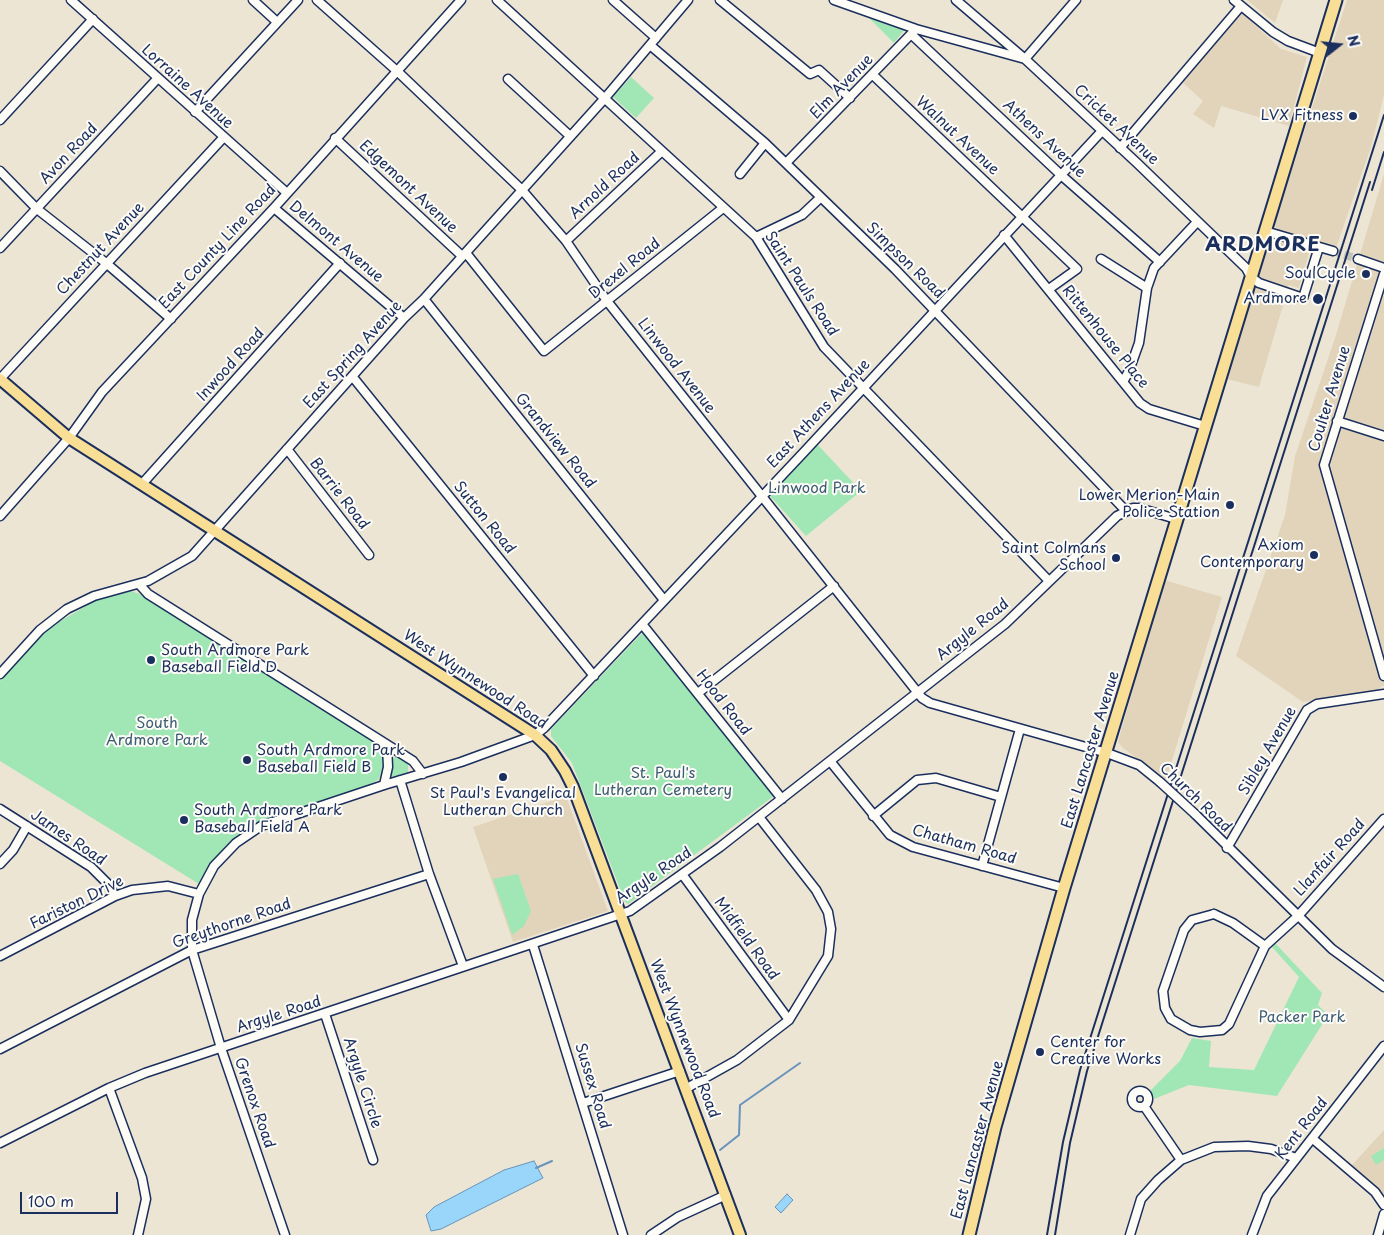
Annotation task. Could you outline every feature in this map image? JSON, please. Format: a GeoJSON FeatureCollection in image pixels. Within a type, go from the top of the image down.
{"type":"FeatureCollection","features":[{"type":"Feature","properties":{"kind":"highway","name":"East Lancaster Avenue"},"geometry":{"type":"LineString","coordinates":[[969,1235],[995,1127],[1064,888],[1107,753],[1176,519],[1336,0]]}},
{"type":"Feature","properties":{"kind":"main road","name":"West Wynnewood Road"},"geometry":{"type":"LineString","coordinates":[[0,379],[69,438],[535,735],[551,750],[566,771],[687,1088],[740,1235]]}},
{"type":"Feature","properties":{"kind":"street","name":"Lorraine Avenue"},"geometry":{"type":"LineString","coordinates":[[71,0],[222,138],[287,193]]}},
{"type":"Feature","properties":{"kind":"street"},"geometry":{"type":"LineString","coordinates":[[253,0],[277,22]]}},
{"type":"Feature","properties":{"kind":"street"},"geometry":{"type":"LineString","coordinates":[[195,112],[298,0]]}},
{"type":"Feature","properties":{"kind":"street","name":"Linwood Avenue"},"geometry":{"type":"LineString","coordinates":[[317,0],[397,71],[522,190],[566,241],[607,300],[917,693]]}},
{"type":"Feature","properties":{"kind":"street","name":"East County Line Road"},"geometry":{"type":"LineString","coordinates":[[0,516],[69,438],[102,392],[274,208],[460,0]]}},
{"type":"Feature","properties":{"kind":"street"},"geometry":{"type":"LineString","coordinates":[[496,0],[605,98]]}},
{"type":"Feature","properties":{"kind":"street"},"geometry":{"type":"LineString","coordinates":[[613,0],[656,38]]}},
{"type":"Feature","properties":{"kind":"street","name":"East Spring Avenue"},"geometry":{"type":"LineString","coordinates":[[0,674],[40,630],[67,609],[94,596],[139,584],[162,574],[192,556],[404,318],[424,299],[605,98],[688,0]]}},
{"type":"Feature","properties":{"kind":"street"},"geometry":{"type":"LineString","coordinates":[[720,0],[810,74],[819,70],[850,98]]}},
{"type":"Feature","properties":{"kind":"street"},"geometry":{"type":"LineString","coordinates":[[834,0],[914,31],[1025,59],[1076,0]]}},
{"type":"Feature","properties":{"kind":"street","name":"Cricket Avenue"},"geometry":{"type":"LineString","coordinates":[[956,0],[1025,59],[1120,148],[1246,268],[1251,277]]}},
{"type":"Feature","properties":{"kind":"street"},"geometry":{"type":"LineString","coordinates":[[1234,0],[1278,36],[1320,53]]}},
{"type":"Feature","properties":{"kind":"street"},"geometry":{"type":"LineString","coordinates":[[1120,148],[1242,6]]}},
{"type":"Feature","properties":{"kind":"street"},"geometry":{"type":"LineString","coordinates":[[0,120],[93,19]]}},
{"type":"Feature","properties":{"kind":"street","name":"Elm Avenue"},"geometry":{"type":"LineString","coordinates":[[786,163],[914,31]]}},
{"type":"Feature","properties":{"kind":"street","name":"Athens Avenue"},"geometry":{"type":"LineString","coordinates":[[914,31],[1061,175],[1160,262]]}},
{"type":"Feature","properties":{"kind":"street","name":"Simpson Road"},"geometry":{"type":"LineString","coordinates":[[650,45],[786,163],[935,310],[1126,511]]}},
{"type":"Feature","properties":{"kind":"street","name":"Walnut Avenue"},"geometry":{"type":"LineString","coordinates":[[873,75],[1077,269],[1049,290]]}},
{"type":"Feature","properties":{"kind":"street","name":"Avon Road"},"geometry":{"type":"LineString","coordinates":[[0,248],[157,79]]}},
{"type":"Feature","properties":{"kind":"street"},"geometry":{"type":"LineString","coordinates":[[508,79],[570,136]]}},
{"type":"Feature","properties":{"kind":"street","name":"Saint Pauls Road"},"geometry":{"type":"LineString","coordinates":[[605,98],[756,237],[824,347],[864,386],[1049,581]]}},
{"type":"Feature","properties":{"kind":"street","name":"East Athens Avenue"},"geometry":{"type":"LineString","coordinates":[[535,735],[594,676],[1101,132]]}},
{"type":"Feature","properties":{"kind":"street","name":"Chestnut Avenue"},"geometry":{"type":"LineString","coordinates":[[0,379],[222,138]]}},
{"type":"Feature","properties":{"kind":"street","name":"Edgemont Avenue"},"geometry":{"type":"LineString","coordinates":[[335,138],[464,254],[544,351]]}},
{"type":"Feature","properties":{"kind":"street"},"geometry":{"type":"LineString","coordinates":[[740,174],[765,143]]}},
{"type":"Feature","properties":{"kind":"street","name":"Arnold Road"},"geometry":{"type":"LineString","coordinates":[[566,241],[662,151]]}},
{"type":"Feature","properties":{"kind":"street"},"geometry":{"type":"LineString","coordinates":[[0,171],[37,209],[106,263],[171,319]]}},
{"type":"Feature","properties":{"kind":"street"},"geometry":{"type":"LineString","coordinates":[[756,237],[802,215],[820,198]]}},
{"type":"Feature","properties":{"kind":"street","name":"Delmont Avenue"},"geometry":{"type":"LineString","coordinates":[[274,208],[404,318]]}},
{"type":"Feature","properties":{"kind":"street","name":"Drexel Road"},"geometry":{"type":"LineString","coordinates":[[544,351],[723,208]]}},
{"type":"Feature","properties":{"kind":"street"},"geometry":{"type":"LineString","coordinates":[[1122,382],[1129,371],[1139,343],[1147,288],[1154,268],[1197,222]]}},
{"type":"Feature","properties":{"kind":"street"},"geometry":{"type":"LineString","coordinates":[[1265,231],[1333,251]]}},
{"type":"Feature","properties":{"kind":"street","name":"Rittenhouse Place"},"geometry":{"type":"LineString","coordinates":[[1004,235],[1122,382],[1145,407],[1205,426]]}},
{"type":"Feature","properties":{"kind":"street"},"geometry":{"type":"LineString","coordinates":[[1251,277],[1259,283],[1303,298],[1319,247]]}},
{"type":"Feature","properties":{"kind":"street"},"geometry":{"type":"LineString","coordinates":[[1101,259],[1147,288]]}},
{"type":"Feature","properties":{"kind":"street"},"geometry":{"type":"LineString","coordinates":[[1358,259],[1384,268]]}},
{"type":"Feature","properties":{"kind":"street","name":"Inwood Road"},"geometry":{"type":"LineString","coordinates":[[142,484],[340,263]]}},
{"type":"Feature","properties":{"kind":"street","name":"Coulter Avenue"},"geometry":{"type":"LineString","coordinates":[[1384,274],[1324,468],[1384,676]]}},
{"type":"Feature","properties":{"kind":"street","name":"Grandview Road"},"geometry":{"type":"LineString","coordinates":[[424,299],[664,600]]}},
{"type":"Feature","properties":{"kind":"street","name":"Sutton Road"},"geometry":{"type":"LineString","coordinates":[[352,376],[594,676]]}},
{"type":"Feature","properties":{"kind":"street"},"geometry":{"type":"LineString","coordinates":[[1337,421],[1384,436]]}},
{"type":"Feature","properties":{"kind":"street","name":"Barrie Road"},"geometry":{"type":"LineString","coordinates":[[287,449],[369,555]]}},
{"type":"Feature","properties":{"kind":"street"},"geometry":{"type":"LineString","coordinates":[[1126,511],[1139,508],[1176,519]]}},
{"type":"Feature","properties":{"kind":"street","name":"Argyle Road"},"geometry":{"type":"LineString","coordinates":[[0,1143],[109,1088],[145,1073],[630,912],[759,817],[1005,624],[1117,516],[1126,511]]}},
{"type":"Feature","properties":{"kind":"street"},"geometry":{"type":"LineString","coordinates":[[139,584],[148,594],[413,761],[423,774]]}},
{"type":"Feature","properties":{"kind":"street"},"geometry":{"type":"LineString","coordinates":[[698,693],[834,586]]}},
{"type":"Feature","properties":{"kind":"street","name":"Hood Road"},"geometry":{"type":"LineString","coordinates":[[642,624],[782,799]]}},
{"type":"Feature","properties":{"kind":"street","name":"Church Road"},"geometry":{"type":"LineString","coordinates":[[917,693],[930,703],[1107,753],[1139,765],[1195,814],[1227,848],[1332,949],[1384,987]]}},
{"type":"Feature","properties":{"kind":"street","name":"Sibley Avenue"},"geometry":{"type":"LineString","coordinates":[[1227,848],[1307,710],[1317,704],[1384,694]]}},
{"type":"Feature","properties":{"kind":"street"},"geometry":{"type":"LineString","coordinates":[[982,866],[1020,729]]}},
{"type":"Feature","properties":{"kind":"street"},"geometry":{"type":"LineString","coordinates":[[192,950],[192,920],[199,894],[210,873],[224,854],[254,830],[535,735]]}},
{"type":"Feature","properties":{"kind":"street"},"geometry":{"type":"LineString","coordinates":[[384,785],[388,766],[387,745]]}},
{"type":"Feature","properties":{"kind":"street","name":"Chatham Road"},"geometry":{"type":"LineString","coordinates":[[830,761],[890,835],[913,847],[1064,888]]}},
{"type":"Feature","properties":{"kind":"street"},"geometry":{"type":"LineString","coordinates":[[873,816],[917,780],[936,778],[1000,797]]}},
{"type":"Feature","properties":{"kind":"street"},"geometry":{"type":"LineString","coordinates":[[400,780],[429,874],[463,966]]}},
{"type":"Feature","properties":{"kind":"street","name":"James Road"},"geometry":{"type":"LineString","coordinates":[[0,809],[91,867],[108,884],[115,896]]}},
{"type":"Feature","properties":{"kind":"street"},"geometry":{"type":"LineString","coordinates":[[687,1088],[737,1060],[789,1020],[824,966],[828,956],[831,929],[828,912],[816,890],[759,817]]}},
{"type":"Feature","properties":{"kind":"street","name":"Llanfair Road"},"geometry":{"type":"LineString","coordinates":[[1264,946],[1298,916],[1384,819]]}},
{"type":"Feature","properties":{"kind":"street"},"geometry":{"type":"LineString","coordinates":[[0,864],[13,850],[27,826]]}},
{"type":"Feature","properties":{"kind":"street","name":"Greythorne Road"},"geometry":{"type":"LineString","coordinates":[[0,1049],[192,950],[429,874]]}},
{"type":"Feature","properties":{"kind":"street","name":"Midfield Road"},"geometry":{"type":"LineString","coordinates":[[682,874],[789,1020]]}},
{"type":"Feature","properties":{"kind":"street","name":"Fariston Drive"},"geometry":{"type":"LineString","coordinates":[[0,956],[115,896],[150,886],[168,886],[199,894]]}},
{"type":"Feature","properties":{"kind":"street"},"geometry":{"type":"LineString","coordinates":[[1214,914],[1233,923],[1264,946],[1234,1016],[1222,1030],[1203,1032],[1190,1030],[1177,1024],[1167,1014],[1163,991],[1184,930],[1192,920],[1214,914]]}},
{"type":"Feature","properties":{"kind":"street","name":"Sussex Road"},"geometry":{"type":"LineString","coordinates":[[533,945],[623,1235]]}},
{"type":"Feature","properties":{"kind":"street","name":"Grenox Road"},"geometry":{"type":"LineString","coordinates":[[192,950],[221,1048],[285,1235]]}},
{"type":"Feature","properties":{"kind":"street","name":"Argyle Circle"},"geometry":{"type":"LineString","coordinates":[[325,1014],[373,1160]]}},
{"type":"Feature","properties":{"kind":"street","name":"Kent Road"},"geometry":{"type":"LineString","coordinates":[[1252,1235],[1267,1196],[1384,1046]]}},
{"type":"Feature","properties":{"kind":"street"},"geometry":{"type":"LineString","coordinates":[[583,1103],[680,1071]]}},
{"type":"Feature","properties":{"kind":"street"},"geometry":{"type":"LineString","coordinates":[[109,1088],[142,1178],[146,1199],[138,1235]]}},
{"type":"Feature","properties":{"kind":"street"},"geometry":{"type":"LineString","coordinates":[[1144,1106],[1181,1160]]}},
{"type":"Feature","properties":{"kind":"street"},"geometry":{"type":"LineString","coordinates":[[1312,1139],[1375,1192],[1384,1205]]}},
{"type":"Feature","properties":{"kind":"street"},"geometry":{"type":"LineString","coordinates":[[1130,1235],[1141,1199],[1158,1180],[1181,1160],[1214,1146],[1271,1149],[1296,1158]]}},
{"type":"Feature","properties":{"kind":"street"},"geometry":{"type":"LineString","coordinates":[[651,1235],[678,1217],[726,1195]]}},
{"type":"Feature","properties":{"kind":"street"},"geometry":{"type":"LineString","coordinates":[[1378,1235],[1384,1214]]}},
{"type":"Feature","properties":{"kind":"shaded area"},"geometry":{"type":"Polygon","coordinates":[[[1247,0],[1283,0],[1275,23],[1247,0]]]}},
{"type":"Feature","properties":{"kind":"shaded area"},"geometry":{"type":"Polygon","coordinates":[[[1347,0],[1384,0],[1384,95],[1371,147],[1336,248],[1278,230],[1274,225],[1347,0]]]}},
{"type":"Feature","properties":{"kind":"shaded area"},"geometry":{"type":"Polygon","coordinates":[[[1241,12],[1281,49],[1307,57],[1289,126],[1221,106],[1214,128],[1193,114],[1203,101],[1183,83],[1241,12]]]}},
{"type":"Feature","properties":{"kind":"shaded area"},"geometry":{"type":"Polygon","coordinates":[[[1384,174],[1384,686],[1381,686],[1379,691],[1303,702],[1236,656],[1285,515],[1295,456],[1335,338],[1384,174]]]}},
{"type":"Feature","properties":{"kind":"shaded area"},"geometry":{"type":"Polygon","coordinates":[[[1270,236],[1310,249],[1299,288],[1289,285],[1259,387],[1227,379],[1270,236]]]}},
{"type":"Feature","properties":{"kind":"shaded area"},"geometry":{"type":"Polygon","coordinates":[[[1164,580],[1222,597],[1166,780],[1123,748],[1118,742],[1164,580]]]}},
{"type":"Feature","properties":{"kind":"shaded area"},"geometry":{"type":"Polygon","coordinates":[[[566,796],[608,911],[513,942],[473,827],[566,796]]]}},
{"type":"Feature","properties":{"kind":"shaded area"},"geometry":{"type":"Polygon","coordinates":[[[1384,1130],[1384,1195],[1351,1166],[1384,1130]]]}},
{"type":"Feature","properties":{"kind":"green space"},"geometry":{"type":"Polygon","coordinates":[[[868,17],[905,29],[894,43],[868,17]]]}},
{"type":"Feature","properties":{"kind":"green space"},"geometry":{"type":"Polygon","coordinates":[[[631,77],[654,98],[636,118],[613,97],[631,77]]]}},
{"type":"Feature","properties":{"kind":"green space","name":"Linwood Park"},"geometry":{"type":"Polygon","coordinates":[[[817,444],[861,491],[806,536],[770,496],[817,444]]]}},
{"type":"Feature","properties":{"kind":"green space","name":"South Ardmore Park"},"geometry":{"type":"Polygon","coordinates":[[[128,590],[145,596],[375,742],[384,756],[379,779],[369,786],[264,821],[246,830],[229,842],[214,860],[199,884],[0,761],[0,681],[52,626],[98,599],[128,590]]]}},
{"type":"Feature","properties":{"kind":"green space","name":"St. Paul's Lutheran Cemetery"},"geometry":{"type":"Polygon","coordinates":[[[644,631],[774,796],[628,904],[625,902],[572,763],[551,736],[551,729],[644,631]]]}},
{"type":"Feature","properties":{"kind":"green space"},"geometry":{"type":"Polygon","coordinates":[[[396,756],[408,763],[408,774],[394,778],[389,774],[392,760],[396,756]]]}},
{"type":"Feature","properties":{"kind":"green space"},"geometry":{"type":"Polygon","coordinates":[[[518,874],[531,911],[524,926],[512,935],[493,879],[518,874]]]}},
{"type":"Feature","properties":{"kind":"green space","name":"Packer Park"},"geometry":{"type":"Polygon","coordinates":[[[1275,943],[1322,993],[1318,1005],[1328,1015],[1277,1096],[1189,1085],[1154,1099],[1150,1091],[1180,1061],[1192,1038],[1211,1041],[1209,1067],[1254,1070],[1299,977],[1272,947],[1275,943]]]}},
{"type":"Feature","properties":{"kind":"green space"},"geometry":{"type":"Polygon","coordinates":[[[1384,1148],[1384,1160],[1376,1165],[1371,1156],[1384,1148]]]}},
{"type":"Feature","properties":{"kind":"water"},"geometry":{"type":"Polygon","coordinates":[[[534,1161],[543,1178],[441,1229],[431,1231],[426,1215],[434,1207],[504,1170],[534,1161]]]}},
{"type":"Feature","properties":{"kind":"water"},"geometry":{"type":"Polygon","coordinates":[[[787,1194],[793,1200],[781,1213],[775,1207],[787,1194]]]}},
{"type":"Feature","properties":{"kind":"waterway"},"geometry":{"type":"LineString","coordinates":[[720,1150],[739,1135],[740,1105],[800,1063]]}},
{"type":"Feature","properties":{"kind":"waterway"},"geometry":{"type":"LineString","coordinates":[[536,1168],[552,1161]]}},
{"type":"Feature","properties":{"kind":"tunnel"},"geometry":{"type":"LineString","coordinates":[[1333,251],[1358,259]]}},
{"type":"Feature","properties":{"kind":"railway"},"geometry":{"type":"LineString","coordinates":[[1047,1235],[1063,1142],[1080,1070],[1384,115]]}},
{"type":"Feature","properties":{"kind":"railway"},"geometry":{"type":"LineString","coordinates":[[1372,190],[1384,152]]}},
{"type":"Feature","properties":{"kind":"railway"},"geometry":{"type":"LineString","coordinates":[[1055,1235],[1070,1143],[1087,1071],[1370,182]]}},
{"type":"Feature","properties":{"kind":"place","name":"LVX Fitness"},"geometry":{"type":"Point","coordinates":[1353,116]}},
{"type":"Feature","properties":{"kind":"place","name":"SoulCycle"},"geometry":{"type":"Point","coordinates":[1366,274]}},
{"type":"Feature","properties":{"kind":"place","name":"Ardmore"},"geometry":{"type":"Point","coordinates":[1318,299]}},
{"type":"Feature","properties":{"kind":"place","name":"Lower Merion-Main Police Station"},"geometry":{"type":"Point","coordinates":[1230,505]}},
{"type":"Feature","properties":{"kind":"place","name":"Axiom Contemporary"},"geometry":{"type":"Point","coordinates":[1314,555]}},
{"type":"Feature","properties":{"kind":"place","name":"Saint Colmans School"},"geometry":{"type":"Point","coordinates":[1116,558]}},
{"type":"Feature","properties":{"kind":"place","name":"South Ardmore Park Baseball Field D"},"geometry":{"type":"Point","coordinates":[151,660]}},
{"type":"Feature","properties":{"kind":"place","name":"South Ardmore Park Baseball Field B"},"geometry":{"type":"Point","coordinates":[247,760]}},
{"type":"Feature","properties":{"kind":"place","name":"St Paul's Evangelical Lutheran Church"},"geometry":{"type":"Point","coordinates":[503,777]}},
{"type":"Feature","properties":{"kind":"place","name":"South Ardmore Park Baseball Field A"},"geometry":{"type":"Point","coordinates":[184,820]}},
{"type":"Feature","properties":{"kind":"place","name":"Center for Creative Works"},"geometry":{"type":"Point","coordinates":[1040,1052]}},
{"type":"Feature","properties":{"kind":"district","name":"ARDMORE"},"geometry":{"type":"Point","coordinates":[1263,245]}}]}
